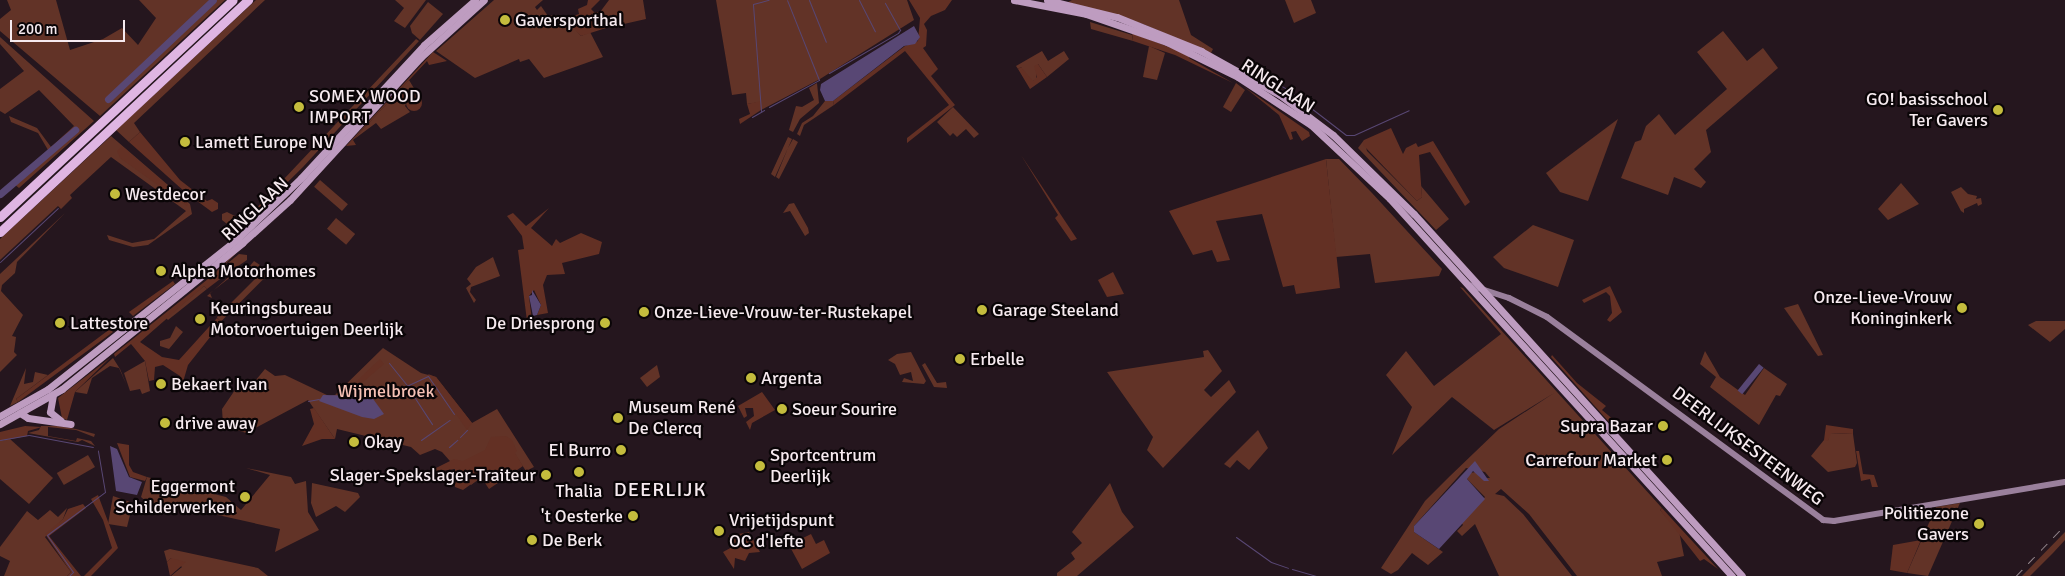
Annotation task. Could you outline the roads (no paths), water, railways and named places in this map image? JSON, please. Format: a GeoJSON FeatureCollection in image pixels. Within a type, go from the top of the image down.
{"type":"FeatureCollection","features":[{"type":"Feature","properties":{"kind":"highway"},"geometry":{"type":"LineString","coordinates":[[0,217],[233,0]]}},
{"type":"Feature","properties":{"kind":"highway"},"geometry":{"type":"LineString","coordinates":[[0,232],[248,0]]}},
{"type":"Feature","properties":{"kind":"highway"},"geometry":{"type":"LineString","coordinates":[[0,212],[25,194]]}},
{"type":"Feature","properties":{"kind":"main road","name":"RINGLAAN"},"geometry":{"type":"LineString","coordinates":[[0,416],[13,410],[88,359],[237,239],[300,178],[424,45],[475,0]]}},
{"type":"Feature","properties":{"kind":"main road","name":"RINGLAAN"},"geometry":{"type":"LineString","coordinates":[[0,424],[22,414],[54,395],[192,285],[290,200],[420,58],[484,0]]}},
{"type":"Feature","properties":{"kind":"main road","name":"RINGLAAN"},"geometry":{"type":"LineString","coordinates":[[1014,0],[1086,14],[1142,33],[1210,62],[1260,90],[1311,125],[1344,154],[1474,286]]}},
{"type":"Feature","properties":{"kind":"main road","name":"RINGLAAN"},"geometry":{"type":"LineString","coordinates":[[1047,0],[1116,17],[1174,38],[1230,65],[1280,95],[1356,155],[1474,286]]}},
{"type":"Feature","properties":{"kind":"main road"},"geometry":{"type":"LineString","coordinates":[[1474,286],[1504,314],[1742,576]]}},
{"type":"Feature","properties":{"kind":"main road"},"geometry":{"type":"LineString","coordinates":[[1474,286],[1732,576]]}},
{"type":"Feature","properties":{"kind":"main road","name":"DEERLIJKSESTEENWEG"},"geometry":{"type":"LineString","coordinates":[[1474,286],[1536,310],[1823,520],[1834,522],[2065,482]]}},
{"type":"Feature","properties":{"kind":"main road"},"geometry":{"type":"LineString","coordinates":[[1504,314],[1502,304],[1509,298]]}},
{"type":"Feature","properties":{"kind":"main road"},"geometry":{"type":"LineString","coordinates":[[13,410],[22,414],[71,424],[53,416],[49,408],[54,395]]}},
{"type":"Feature","properties":{"kind":"waterway"},"geometry":{"type":"LineString","coordinates":[[108,99],[213,0]]}},
{"type":"Feature","properties":{"kind":"waterway"},"geometry":{"type":"LineString","coordinates":[[761,111],[753,4],[768,0]]}},
{"type":"Feature","properties":{"kind":"waterway"},"geometry":{"type":"LineString","coordinates":[[769,107],[819,80],[787,0]]}},
{"type":"Feature","properties":{"kind":"waterway"},"geometry":{"type":"LineString","coordinates":[[809,0],[826,42]]}},
{"type":"Feature","properties":{"kind":"waterway"},"geometry":{"type":"LineString","coordinates":[[859,0],[875,31]]}},
{"type":"Feature","properties":{"kind":"waterway"},"geometry":{"type":"LineString","coordinates":[[829,73],[898,33],[900,30],[885,3]]}},
{"type":"Feature","properties":{"kind":"waterway"},"geometry":{"type":"LineString","coordinates":[[1249,67],[1285,88],[1346,135],[1354,135],[1409,110]]}},
{"type":"Feature","properties":{"kind":"waterway"},"geometry":{"type":"LineString","coordinates":[[752,117],[764,110]]}},
{"type":"Feature","properties":{"kind":"waterway"},"geometry":{"type":"LineString","coordinates":[[0,194],[75,130]]}},
{"type":"Feature","properties":{"kind":"waterway"},"geometry":{"type":"LineString","coordinates":[[0,262],[58,208]]}},
{"type":"Feature","properties":{"kind":"waterway"},"geometry":{"type":"LineString","coordinates":[[389,363],[407,385]]}},
{"type":"Feature","properties":{"kind":"waterway"},"geometry":{"type":"LineString","coordinates":[[389,394],[428,376],[454,414]]}},
{"type":"Feature","properties":{"kind":"waterway"},"geometry":{"type":"LineString","coordinates":[[409,389],[432,424]]}},
{"type":"Feature","properties":{"kind":"waterway"},"geometry":{"type":"LineString","coordinates":[[371,396],[385,395]]}},
{"type":"Feature","properties":{"kind":"waterway"},"geometry":{"type":"LineString","coordinates":[[308,401],[319,399]]}},
{"type":"Feature","properties":{"kind":"waterway"},"geometry":{"type":"LineString","coordinates":[[421,440],[450,420]]}},
{"type":"Feature","properties":{"kind":"waterway"},"geometry":{"type":"LineString","coordinates":[[460,437],[467,430]]}},
{"type":"Feature","properties":{"kind":"waterway"},"geometry":{"type":"LineString","coordinates":[[0,440],[29,435],[93,447]]}},
{"type":"Feature","properties":{"kind":"waterway"},"geometry":{"type":"LineString","coordinates":[[449,447],[457,440]]}},
{"type":"Feature","properties":{"kind":"waterway"},"geometry":{"type":"LineString","coordinates":[[69,576],[73,572],[47,535],[105,492],[98,451]]}},
{"type":"Feature","properties":{"kind":"waterway"},"geometry":{"type":"LineString","coordinates":[[1236,537],[1271,562],[1288,568]]}},
{"type":"Feature","properties":{"kind":"waterway"},"geometry":{"type":"LineString","coordinates":[[1292,569],[1316,576]]}},
{"type":"Feature","properties":{"kind":"railway"},"geometry":{"type":"LineString","coordinates":[[2016,576],[2065,525]]}},
{"type":"Feature","properties":{"kind":"place","name":"Gaversporthal"},"geometry":{"type":"Point","coordinates":[505,20]}},
{"type":"Feature","properties":{"kind":"place","name":"SOMEX WOOD IMPORT"},"geometry":{"type":"Point","coordinates":[299,107]}},
{"type":"Feature","properties":{"kind":"place","name":"GO! basisschool Ter Gavers"},"geometry":{"type":"Point","coordinates":[1998,110]}},
{"type":"Feature","properties":{"kind":"place","name":"Lamett Europe NV"},"geometry":{"type":"Point","coordinates":[185,142]}},
{"type":"Feature","properties":{"kind":"place","name":"Westdecor"},"geometry":{"type":"Point","coordinates":[115,194]}},
{"type":"Feature","properties":{"kind":"place","name":"Alpha Motorhomes"},"geometry":{"type":"Point","coordinates":[161,271]}},
{"type":"Feature","properties":{"kind":"place","name":"Onze-Lieve-Vrouw Koninginkerk"},"geometry":{"type":"Point","coordinates":[1962,308]}},
{"type":"Feature","properties":{"kind":"place","name":"Garage Steeland"},"geometry":{"type":"Point","coordinates":[982,310]}},
{"type":"Feature","properties":{"kind":"place","name":"Onze-Lieve-Vrouw-ter-Rustekapel"},"geometry":{"type":"Point","coordinates":[644,312]}},
{"type":"Feature","properties":{"kind":"place","name":"Keuringsbureau Motorvoertuigen Deerlijk"},"geometry":{"type":"Point","coordinates":[200,319]}},
{"type":"Feature","properties":{"kind":"place","name":"Lattestore"},"geometry":{"type":"Point","coordinates":[60,323]}},
{"type":"Feature","properties":{"kind":"place","name":"De Driesprong"},"geometry":{"type":"Point","coordinates":[605,323]}},
{"type":"Feature","properties":{"kind":"place","name":"Erbelle"},"geometry":{"type":"Point","coordinates":[960,359]}},
{"type":"Feature","properties":{"kind":"place","name":"Argenta"},"geometry":{"type":"Point","coordinates":[751,378]}},
{"type":"Feature","properties":{"kind":"place","name":"Bekaert Ivan"},"geometry":{"type":"Point","coordinates":[161,384]}},
{"type":"Feature","properties":{"kind":"place","name":"Soeur Sourire"},"geometry":{"type":"Point","coordinates":[782,409]}},
{"type":"Feature","properties":{"kind":"place","name":"Museum René De Clercq"},"geometry":{"type":"Point","coordinates":[618,418]}},
{"type":"Feature","properties":{"kind":"place","name":"drive away"},"geometry":{"type":"Point","coordinates":[165,423]}},
{"type":"Feature","properties":{"kind":"place","name":"Supra Bazar"},"geometry":{"type":"Point","coordinates":[1663,426]}},
{"type":"Feature","properties":{"kind":"place","name":"Okay"},"geometry":{"type":"Point","coordinates":[354,442]}},
{"type":"Feature","properties":{"kind":"place","name":"El Burro"},"geometry":{"type":"Point","coordinates":[621,450]}},
{"type":"Feature","properties":{"kind":"place","name":"Carrefour Market"},"geometry":{"type":"Point","coordinates":[1667,460]}},
{"type":"Feature","properties":{"kind":"place","name":"Sportcentrum Deerlijk"},"geometry":{"type":"Point","coordinates":[760,466]}},
{"type":"Feature","properties":{"kind":"place","name":"Thalia"},"geometry":{"type":"Point","coordinates":[579,472]}},
{"type":"Feature","properties":{"kind":"place","name":"Slager-Spekslager-Traiteur"},"geometry":{"type":"Point","coordinates":[546,475]}},
{"type":"Feature","properties":{"kind":"place","name":"Eggermont Schilderwerken"},"geometry":{"type":"Point","coordinates":[245,497]}},
{"type":"Feature","properties":{"kind":"place","name":"'t Oesterke"},"geometry":{"type":"Point","coordinates":[633,516]}},
{"type":"Feature","properties":{"kind":"place","name":"Politiezone Gavers"},"geometry":{"type":"Point","coordinates":[1979,524]}},
{"type":"Feature","properties":{"kind":"place","name":"Vrijetijdspunt OC d'Iefte"},"geometry":{"type":"Point","coordinates":[719,531]}},
{"type":"Feature","properties":{"kind":"place","name":"De Berk"},"geometry":{"type":"Point","coordinates":[532,540]}},
{"type":"Feature","properties":{"kind":"district","name":"DEERLIJK"},"geometry":{"type":"Point","coordinates":[660,489]}},
{"type":"Feature","properties":{"kind":"park label","name":"Wijmelbroek"},"geometry":{"type":"Point","coordinates":[386,391]}}]}
